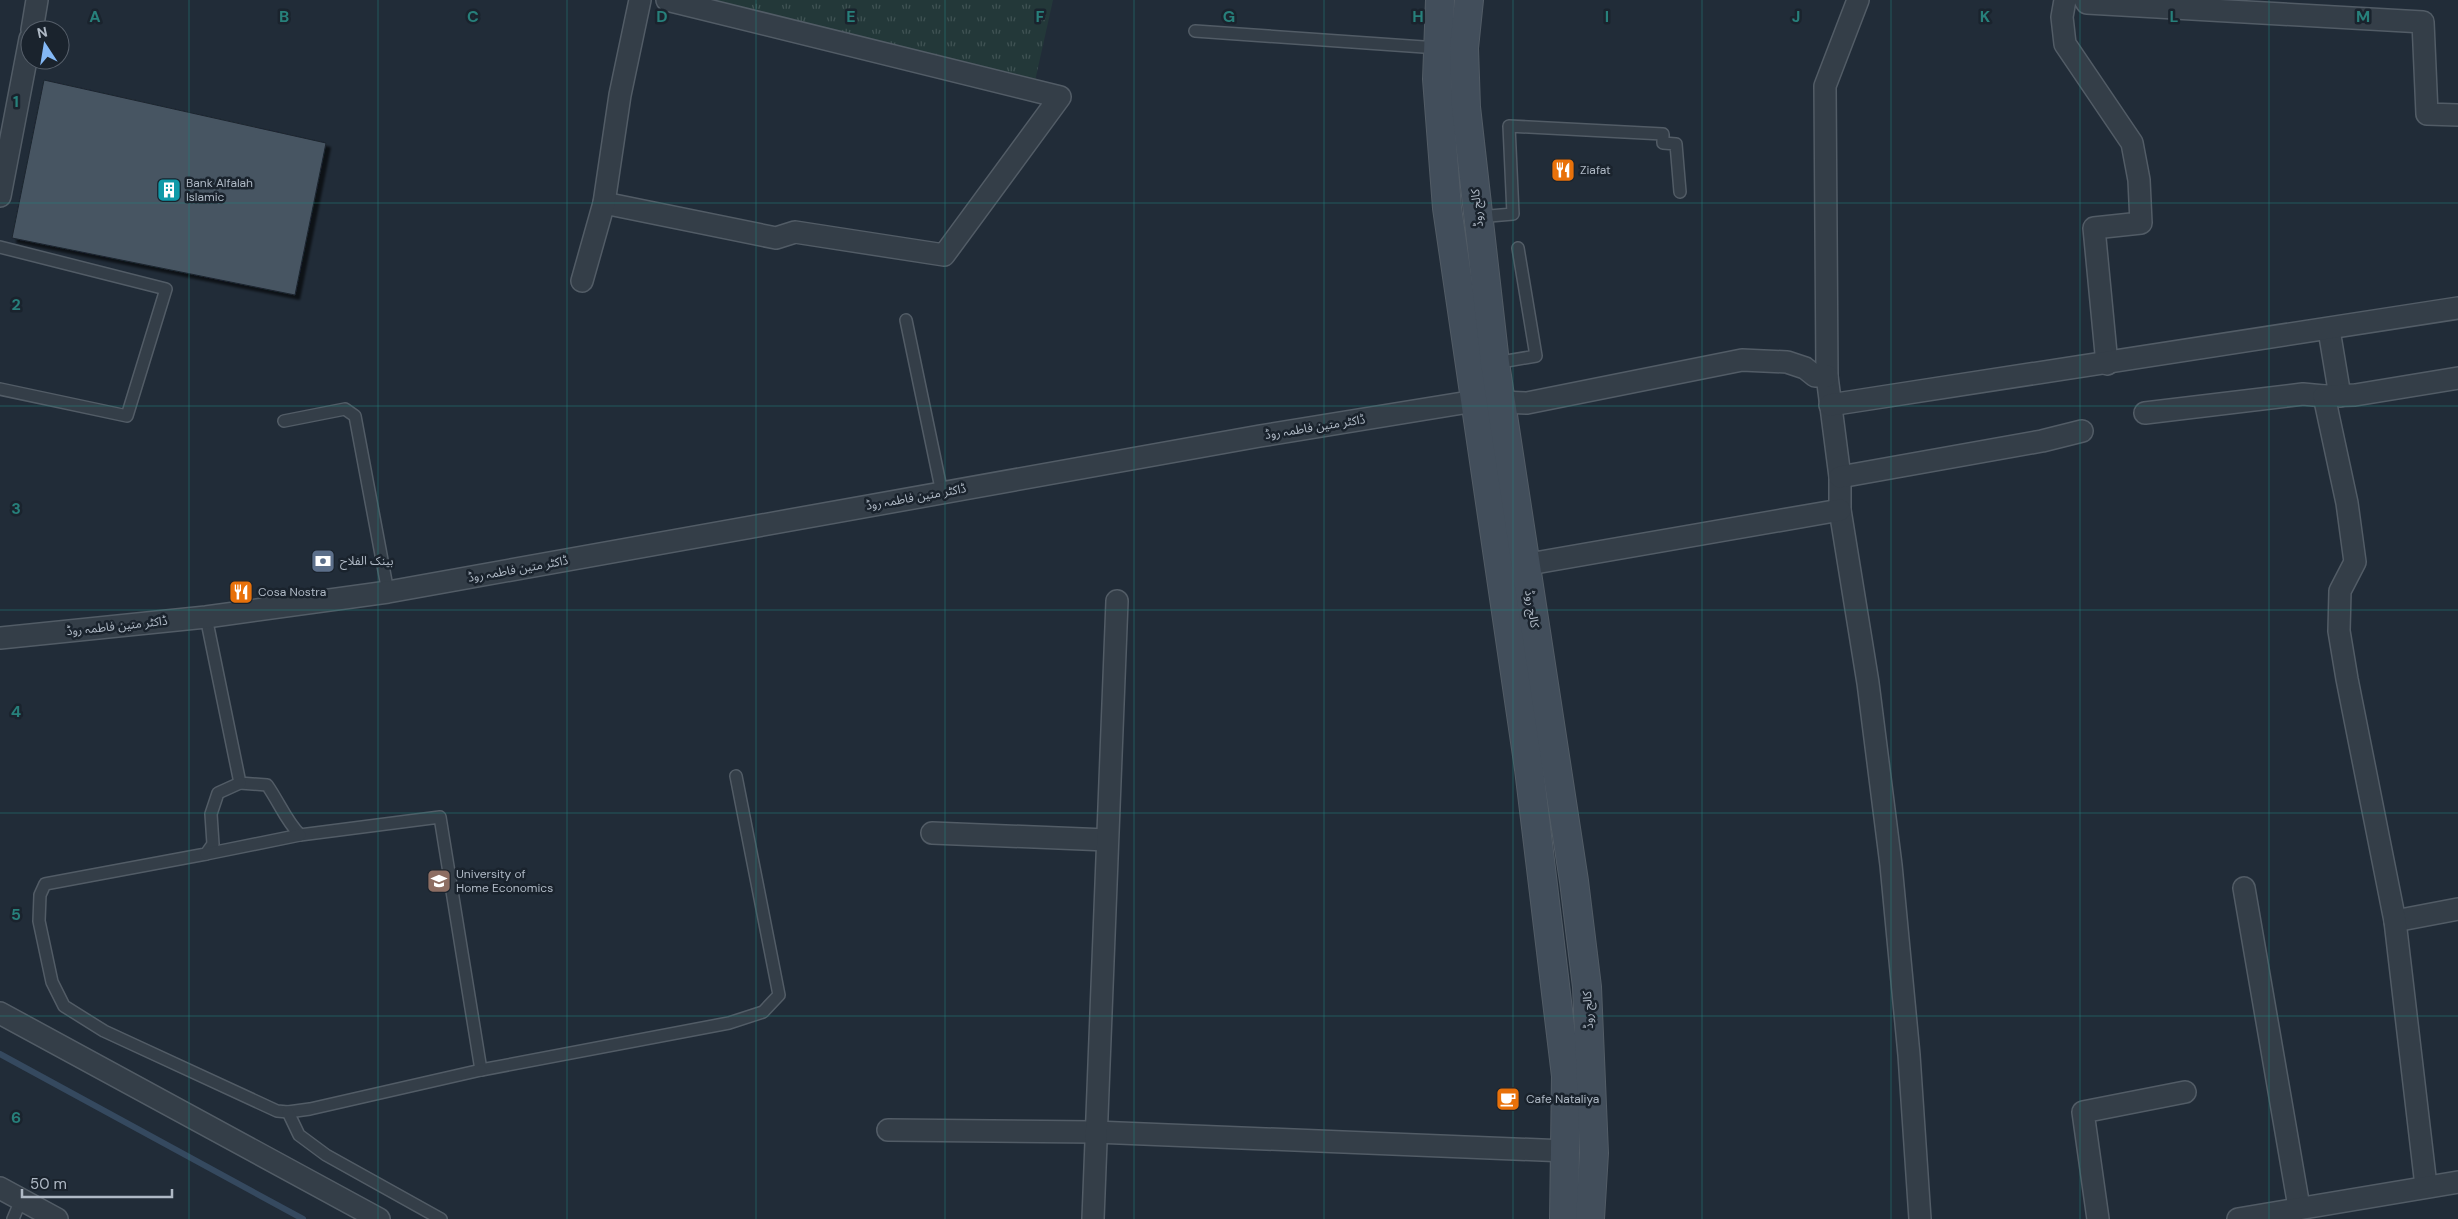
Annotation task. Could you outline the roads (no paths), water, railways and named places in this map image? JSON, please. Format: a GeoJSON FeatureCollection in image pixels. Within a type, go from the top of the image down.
{"type":"FeatureCollection","features":[{"type":"Feature","properties":{"kind":"main road","name":"کالج روڈ"},"geometry":{"type":"LineString","coordinates":[[1440,0],[1438,104],[1447,208],[1488,401],[1512,567],[1574,881],[1587,986],[1594,1153],[1590,1219]]}},
{"type":"Feature","properties":{"kind":"main road","name":"کالج روڈ"},"geometry":{"type":"LineString","coordinates":[[1470,0],[1464,48],[1466,107],[1495,363],[1488,401]]}},
{"type":"Feature","properties":{"kind":"main road","name":"کالج روڈ"},"geometry":{"type":"LineString","coordinates":[[1512,567],[1529,769],[1564,1057],[1566,1151],[1564,1219]]}},
{"type":"Feature","properties":{"kind":"street"},"geometry":{"type":"LineString","coordinates":[[34,20],[37,0]]}},
{"type":"Feature","properties":{"kind":"street"},"geometry":{"type":"LineString","coordinates":[[582,281],[604,203],[620,95],[640,0]]}},
{"type":"Feature","properties":{"kind":"street"},"geometry":{"type":"LineString","coordinates":[[604,203],[776,238],[795,232],[944,255],[1060,97],[667,0]]}},
{"type":"Feature","properties":{"kind":"street"},"geometry":{"type":"LineString","coordinates":[[1858,0],[1826,86],[1827,376],[1840,477],[1840,510],[1868,683],[1891,865],[1909,1055],[1920,1219]]}},
{"type":"Feature","properties":{"kind":"street"},"geometry":{"type":"LineString","coordinates":[[2065,0],[2062,17],[2065,44],[2132,143],[2139,180],[2141,223],[2094,228],[2107,364]]}},
{"type":"Feature","properties":{"kind":"street"},"geometry":{"type":"LineString","coordinates":[[2085,0],[2087,3],[2423,22],[2427,114],[2458,115]]}},
{"type":"Feature","properties":{"kind":"street"},"geometry":{"type":"LineString","coordinates":[[0,196],[24,70]]}},
{"type":"Feature","properties":{"kind":"street"},"geometry":{"type":"LineString","coordinates":[[1831,412],[2107,364],[2458,308]]}},
{"type":"Feature","properties":{"kind":"street"},"geometry":{"type":"LineString","coordinates":[[2328,330],[2332,353],[2333,389],[2355,562],[2340,591],[2340,631],[2347,679],[2395,921],[2426,1186]]}},
{"type":"Feature","properties":{"kind":"street","name":"ڈاکٹر متین فاطمہ روڈ"},"geometry":{"type":"LineString","coordinates":[[0,638],[206,617],[388,592],[1260,436],[1488,401],[1528,403],[1742,360],[1787,362],[1805,368],[1815,376],[1827,376]]}},
{"type":"Feature","properties":{"kind":"street"},"geometry":{"type":"LineString","coordinates":[[2145,413],[2333,389],[2355,395],[2458,378]]}},
{"type":"Feature","properties":{"kind":"street"},"geometry":{"type":"LineString","coordinates":[[1840,477],[2042,441],[2082,432]]}},
{"type":"Feature","properties":{"kind":"street"},"geometry":{"type":"LineString","coordinates":[[1512,567],[1840,510]]}},
{"type":"Feature","properties":{"kind":"street"},"geometry":{"type":"LineString","coordinates":[[1093,1219],[1117,601]]}},
{"type":"Feature","properties":{"kind":"street"},"geometry":{"type":"LineString","coordinates":[[932,833],[1107,840]]}},
{"type":"Feature","properties":{"kind":"street"},"geometry":{"type":"LineString","coordinates":[[2244,888],[2299,1207]]}},
{"type":"Feature","properties":{"kind":"street"},"geometry":{"type":"LineString","coordinates":[[2395,921],[2458,909]]}},
{"type":"Feature","properties":{"kind":"street"},"geometry":{"type":"LineString","coordinates":[[0,1013],[378,1219]]}},
{"type":"Feature","properties":{"kind":"street"},"geometry":{"type":"LineString","coordinates":[[2098,1219],[2083,1112],[2185,1092]]}},
{"type":"Feature","properties":{"kind":"street"},"geometry":{"type":"LineString","coordinates":[[888,1130],[1095,1132],[1566,1151]]}},
{"type":"Feature","properties":{"kind":"street"},"geometry":{"type":"LineString","coordinates":[[2238,1219],[2299,1207],[2458,1182]]}},
{"type":"Feature","properties":{"kind":"street"},"geometry":{"type":"LineString","coordinates":[[0,1188],[17,1209],[57,1219]]}},
{"type":"Feature","properties":{"kind":"lane"},"geometry":{"type":"LineString","coordinates":[[1196,31],[1438,48]]}},
{"type":"Feature","properties":{"kind":"lane"},"geometry":{"type":"LineString","coordinates":[[1478,217],[1513,214],[1509,126],[1663,134],[1663,143],[1676,144],[1680,192]]}},
{"type":"Feature","properties":{"kind":"lane"},"geometry":{"type":"LineString","coordinates":[[0,247],[166,288],[127,416],[0,389]]}},
{"type":"Feature","properties":{"kind":"lane"},"geometry":{"type":"LineString","coordinates":[[1495,363],[1536,356],[1518,248]]}},
{"type":"Feature","properties":{"kind":"lane"},"geometry":{"type":"LineString","coordinates":[[906,320],[942,493]]}},
{"type":"Feature","properties":{"kind":"lane"},"geometry":{"type":"LineString","coordinates":[[284,421],[345,409],[355,416],[388,592]]}},
{"type":"Feature","properties":{"kind":"lane"},"geometry":{"type":"LineString","coordinates":[[206,617],[240,783]]}},
{"type":"Feature","properties":{"kind":"lane"},"geometry":{"type":"LineString","coordinates":[[481,1070],[440,816],[300,835],[45,884],[40,896],[39,921],[52,982],[64,1006],[104,1031],[277,1111],[310,1110],[481,1070],[730,1023],[763,1012],[778,996],[736,776]]}},
{"type":"Feature","properties":{"kind":"lane"},"geometry":{"type":"LineString","coordinates":[[206,854],[214,844],[211,814],[218,793],[240,783],[267,785],[283,807],[289,824],[300,835]]}},
{"type":"Feature","properties":{"kind":"lane"},"geometry":{"type":"LineString","coordinates":[[288,1112],[299,1135],[326,1155],[442,1219]]}},
{"type":"Feature","properties":{"kind":"waterway"},"geometry":{"type":"LineString","coordinates":[[0,1054],[303,1219]]}},
{"type":"Feature","properties":{"kind":"place","name":"Ziafat"},"geometry":{"type":"Point","coordinates":[1563,170]}},
{"type":"Feature","properties":{"kind":"place","name":"Bank Alfalah Islamic"},"geometry":{"type":"Point","coordinates":[169,190]}},
{"type":"Feature","properties":{"kind":"place","name":"بینک الفلاح"},"geometry":{"type":"Point","coordinates":[323,561]}},
{"type":"Feature","properties":{"kind":"place","name":"Cosa Nostra"},"geometry":{"type":"Point","coordinates":[241,592]}},
{"type":"Feature","properties":{"kind":"place","name":"University of Home Economics"},"geometry":{"type":"Point","coordinates":[439,881]}},
{"type":"Feature","properties":{"kind":"place","name":"Cafe Nataliya"},"geometry":{"type":"Point","coordinates":[1508,1099]}}]}
